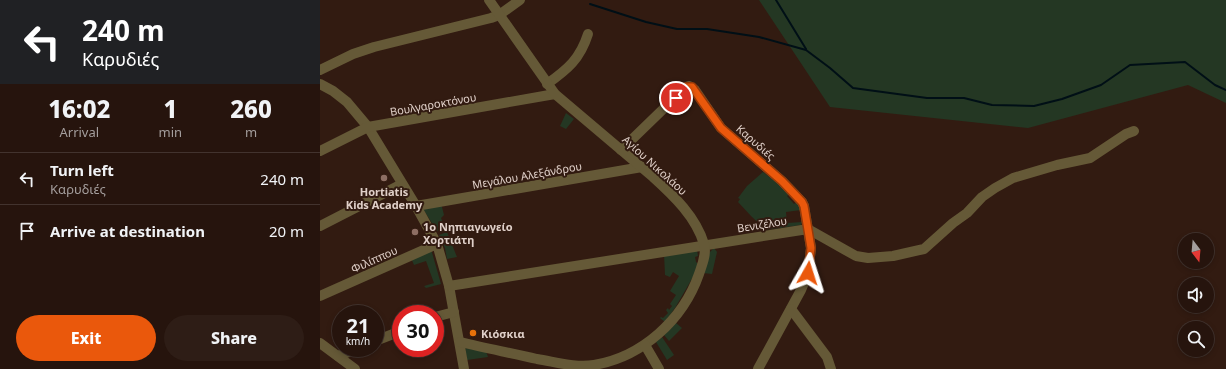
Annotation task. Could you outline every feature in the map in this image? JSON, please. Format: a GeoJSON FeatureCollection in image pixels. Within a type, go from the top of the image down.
{"type":"FeatureCollection","features":[{"type":"Feature","properties":{"kind":"street","name":"Αγίου Νικολάου"},"geometry":{"type":"LineString","coordinates":[[460,342],[558,363],[580,366],[614,361],[645,345],[659,334],[680,310],[697,278],[703,262],[704,246],[698,230],[684,208],[669,191],[642,167],[555,94],[489,0]]}},
{"type":"Feature","properties":{"kind":"street"},"geometry":{"type":"LineString","coordinates":[[320,70],[353,54],[374,46],[491,18],[499,15],[520,0]]}},
{"type":"Feature","properties":{"kind":"street"},"geometry":{"type":"LineString","coordinates":[[547,84],[566,70],[584,47],[588,34]]}},
{"type":"Feature","properties":{"kind":"street"},"geometry":{"type":"LineString","coordinates":[[320,84],[333,91],[347,102],[368,127],[416,206],[437,244],[449,286],[464,369]]}},
{"type":"Feature","properties":{"kind":"street","name":"Καρυδιές"},"geometry":{"type":"LineString","coordinates":[[621,150],[686,87],[692,87],[721,128],[782,181],[802,202],[811,248],[808,273],[791,309],[758,369]]}},
{"type":"Feature","properties":{"kind":"street","name":"Βουλγαροκτόνου"},"geometry":{"type":"LineString","coordinates":[[320,151],[368,127],[555,94]]}},
{"type":"Feature","properties":{"kind":"street"},"geometry":{"type":"LineString","coordinates":[[808,229],[856,256],[877,258],[924,249],[953,223],[967,213],[982,197],[995,188],[1013,178],[1057,165],[1090,158],[1126,134],[1134,132]]}},
{"type":"Feature","properties":{"kind":"street","name":"Μεγάλου Αλεξάνδρου"},"geometry":{"type":"LineString","coordinates":[[416,206],[642,167]]}},
{"type":"Feature","properties":{"kind":"street"},"geometry":{"type":"LineString","coordinates":[[320,226],[402,184]]}},
{"type":"Feature","properties":{"kind":"street","name":"Βενιζέλου"},"geometry":{"type":"LineString","coordinates":[[449,286],[808,229]]}},
{"type":"Feature","properties":{"kind":"street","name":"Φιλίππου"},"geometry":{"type":"LineString","coordinates":[[320,296],[437,244]]}},
{"type":"Feature","properties":{"kind":"street"},"geometry":{"type":"LineString","coordinates":[[791,309],[827,357],[831,369]]}},
{"type":"Feature","properties":{"kind":"street"},"geometry":{"type":"LineString","coordinates":[[444,315],[454,312]]}},
{"type":"Feature","properties":{"kind":"street"},"geometry":{"type":"LineString","coordinates":[[320,343],[332,352]]}},
{"type":"Feature","properties":{"kind":"street"},"geometry":{"type":"LineString","coordinates":[[645,345],[659,369]]}},
{"type":"Feature","properties":{"kind":"street"},"geometry":{"type":"LineString","coordinates":[[339,357],[355,369]]}},
{"type":"Feature","properties":{"kind":"green space"},"geometry":{"type":"Polygon","coordinates":[[[759,0],[1226,0],[1226,103],[1188,85],[1028,128],[830,107],[759,0]]]}},
{"type":"Feature","properties":{"kind":"green space"},"geometry":{"type":"Polygon","coordinates":[[[566,113],[574,119],[566,129],[560,126],[566,113]]]}},
{"type":"Feature","properties":{"kind":"green space"},"geometry":{"type":"Polygon","coordinates":[[[763,172],[791,193],[787,196],[794,204],[798,201],[801,210],[786,212],[787,223],[802,222],[801,225],[766,230],[738,202],[740,199],[738,198],[747,186],[763,172]]]}},
{"type":"Feature","properties":{"kind":"green space"},"geometry":{"type":"Polygon","coordinates":[[[441,203],[444,215],[441,218],[445,228],[437,231],[423,209],[441,203]]]}},
{"type":"Feature","properties":{"kind":"green space"},"geometry":{"type":"Polygon","coordinates":[[[447,232],[457,257],[447,259],[445,248],[439,235],[447,232]]]}},
{"type":"Feature","properties":{"kind":"green space"},"geometry":{"type":"Polygon","coordinates":[[[714,248],[717,252],[712,274],[703,273],[708,254],[714,248]]]}},
{"type":"Feature","properties":{"kind":"green space"},"geometry":{"type":"Polygon","coordinates":[[[431,249],[441,284],[426,288],[424,286],[434,283],[426,261],[414,265],[411,258],[431,249]]]}},
{"type":"Feature","properties":{"kind":"green space"},"geometry":{"type":"Polygon","coordinates":[[[697,250],[698,256],[695,257],[698,264],[697,270],[665,322],[660,318],[663,318],[668,313],[666,310],[668,308],[669,310],[672,306],[670,304],[676,295],[670,291],[679,276],[673,272],[670,277],[665,275],[664,254],[697,250]]]}},
{"type":"Feature","properties":{"kind":"green space"},"geometry":{"type":"Polygon","coordinates":[[[676,323],[682,328],[669,341],[664,335],[676,323]]]}},
{"type":"Feature","properties":{"kind":"green space"},"geometry":{"type":"Polygon","coordinates":[[[662,337],[674,355],[667,360],[656,342],[662,337]]]}},
{"type":"Feature","properties":{"kind":"green space"},"geometry":{"type":"Polygon","coordinates":[[[465,348],[486,351],[488,357],[467,360],[465,348]]]}},
{"type":"Feature","properties":{"kind":"waterway"},"geometry":{"type":"LineString","coordinates":[[776,0],[806,49]]}},
{"type":"Feature","properties":{"kind":"waterway"},"geometry":{"type":"LineString","coordinates":[[590,4],[646,22],[677,29],[707,29],[759,37],[806,50],[853,88],[927,98],[964,98],[992,105],[1034,106],[1062,99],[1101,85],[1130,65],[1185,62],[1215,85],[1226,90]]}},
{"type":"Feature","properties":{"kind":"place","name":"Hortiatis Kids Academy"},"geometry":{"type":"Point","coordinates":[384,178]}},
{"type":"Feature","properties":{"kind":"place","name":"1ο Νηπιαγωγείο Χορτιάτη"},"geometry":{"type":"Point","coordinates":[415,232]}},
{"type":"Feature","properties":{"kind":"place","name":"Κιόσκια"},"geometry":{"type":"Point","coordinates":[473,333]}},
{"type":"Feature","properties":{"kind":"route"},"geometry":{"type":"LineString","coordinates":[[676,98],[686,87],[692,87],[721,128],[782,181],[802,202],[811,248],[808,273]]}}]}
